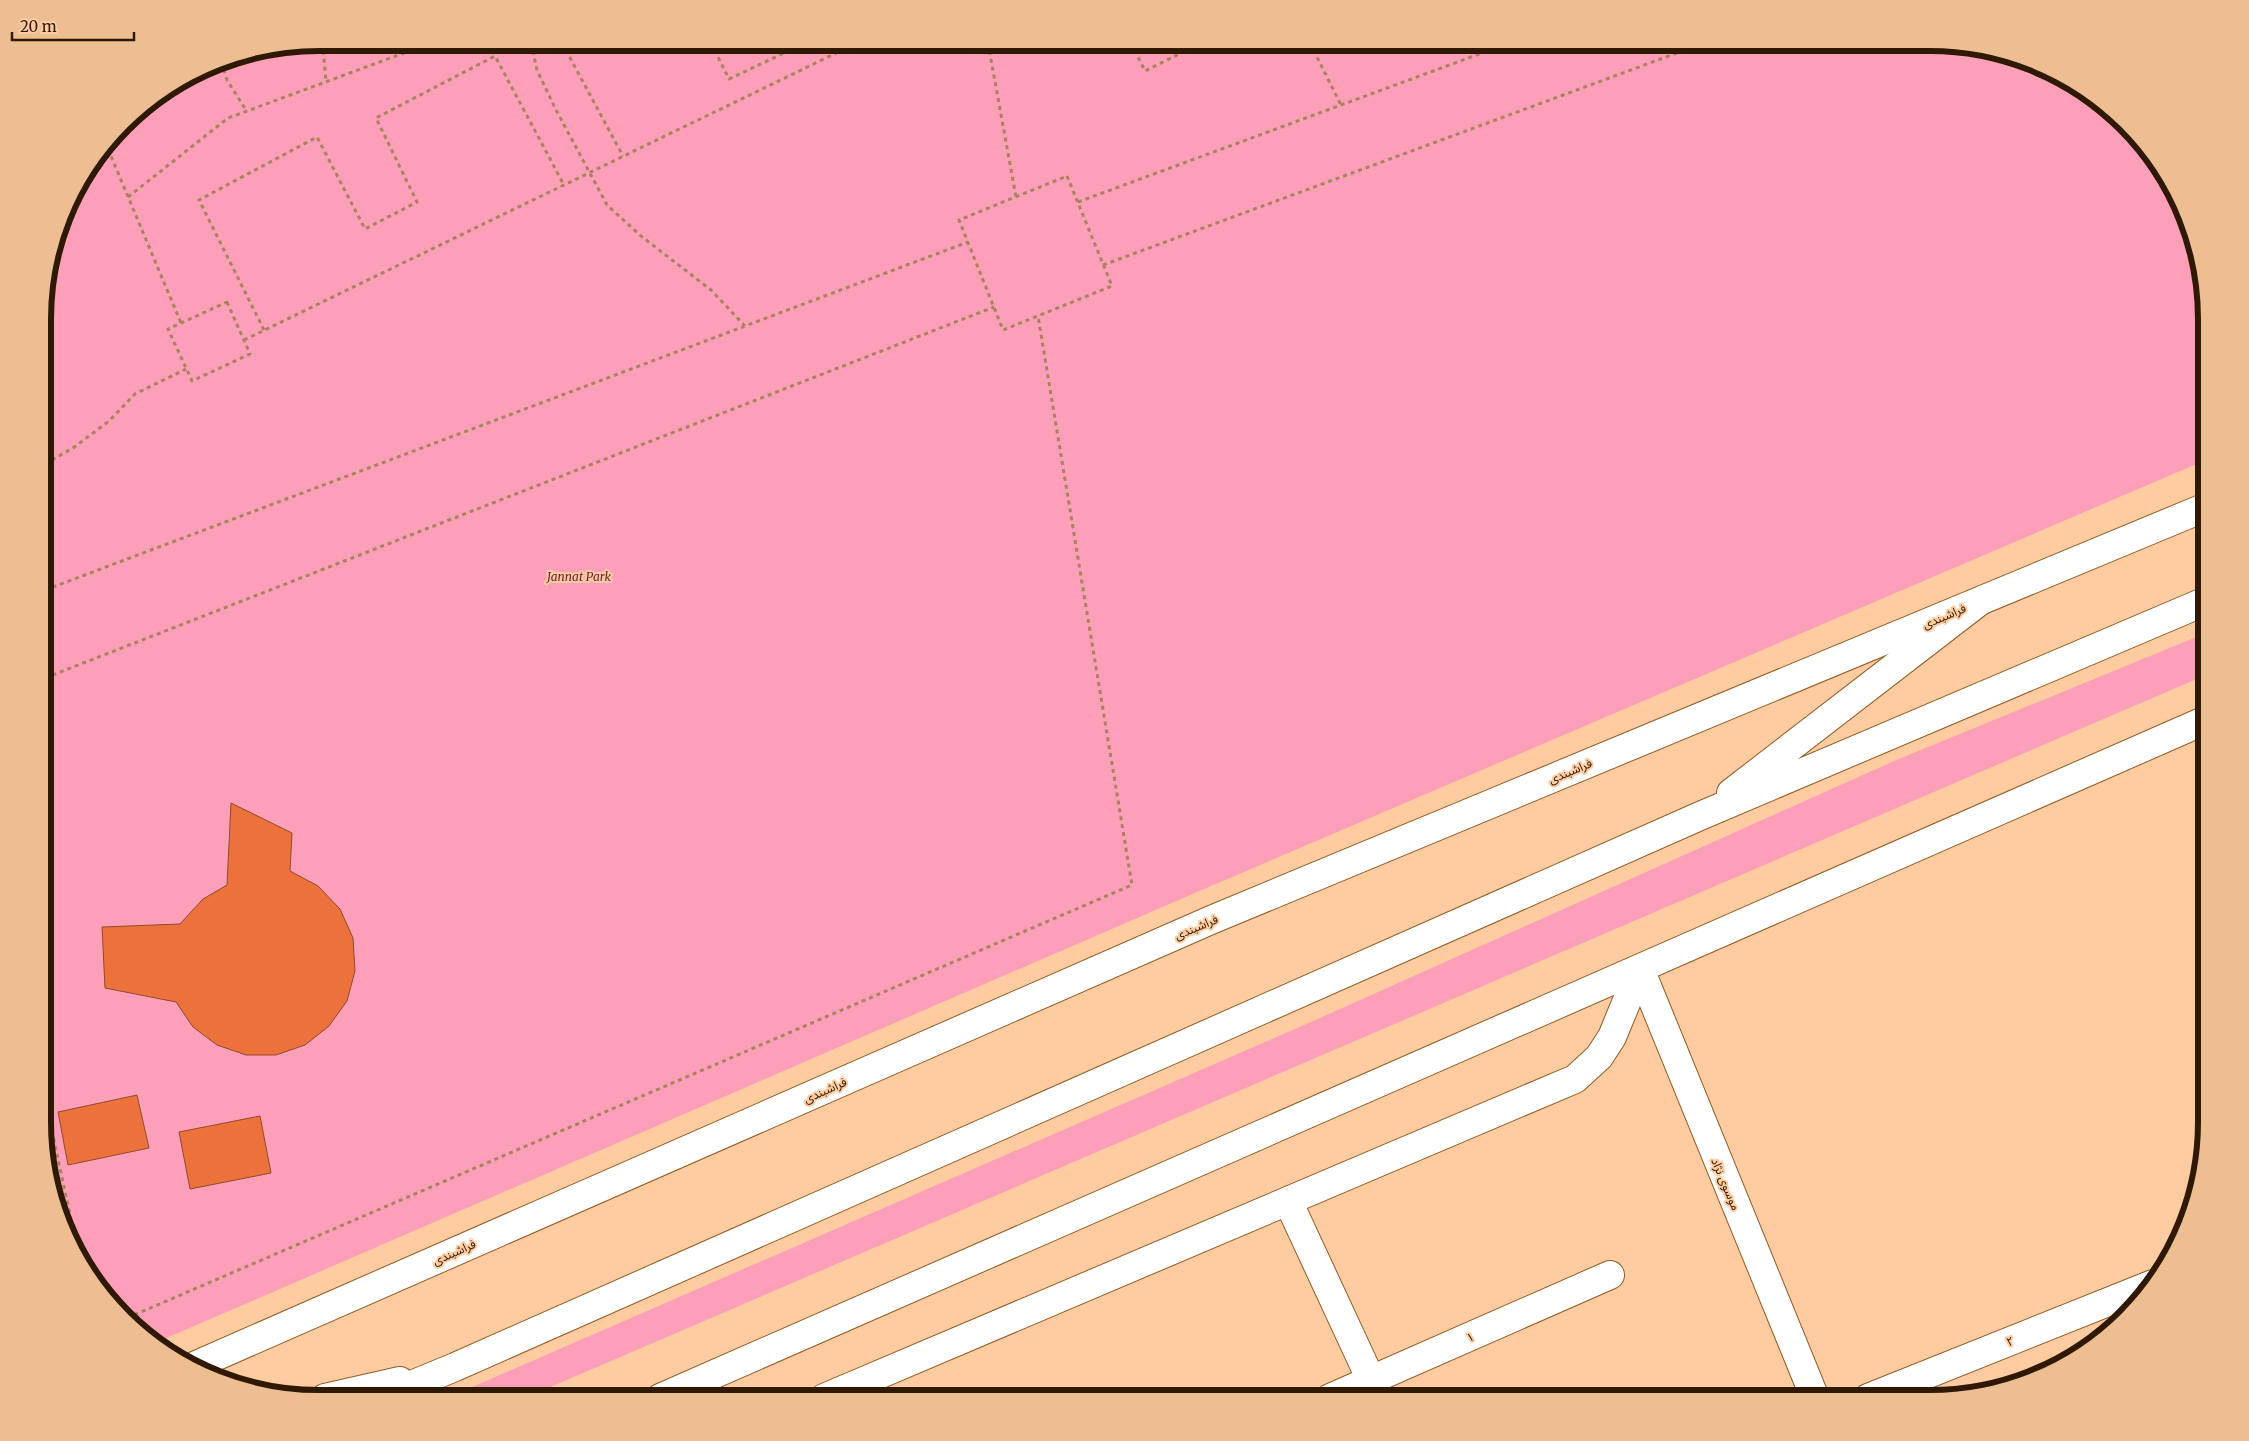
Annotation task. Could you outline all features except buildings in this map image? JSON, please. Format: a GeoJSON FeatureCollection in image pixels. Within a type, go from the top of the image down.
{"type":"FeatureCollection","features":[{"type":"Feature","properties":{"kind":"main road","name":"فراشبندی"},"geometry":{"type":"LineString","coordinates":[[202,1362],[1212,920],[2198,510]]}},
{"type":"Feature","properties":{"kind":"main road"},"geometry":{"type":"LineString","coordinates":[[1700,816],[1980,601]]}},
{"type":"Feature","properties":{"kind":"main road"},"geometry":{"type":"LineString","coordinates":[[399,1390],[1700,816],[2198,604]]}},
{"type":"Feature","properties":{"kind":"main road"},"geometry":{"type":"LineString","coordinates":[[678,1390],[2198,724]]}},
{"type":"Feature","properties":{"kind":"main road"},"geometry":{"type":"LineString","coordinates":[[843,1390],[1575,1079],[1599,1057],[1612,1038],[1640,969]]}},
{"type":"Feature","properties":{"kind":"main road","name":"موسوی نژاد"},"geometry":{"type":"LineString","coordinates":[[1640,969],[1812,1390]]}},
{"type":"Feature","properties":{"kind":"main road"},"geometry":{"type":"LineString","coordinates":[[1288,1201],[1371,1380]]}},
{"type":"Feature","properties":{"kind":"main road","name":"۱"},"geometry":{"type":"LineString","coordinates":[[1348,1390],[1610,1275]]}},
{"type":"Feature","properties":{"kind":"main road","name":"۲"},"geometry":{"type":"LineString","coordinates":[[1888,1390],[2138,1290]]}},
{"type":"Feature","properties":{"kind":"main road"},"geometry":{"type":"LineString","coordinates":[[359,1390],[455,1367]]}},
{"type":"Feature","properties":{"kind":"path"},"geometry":{"type":"LineString","coordinates":[[323,51],[326,80]]}},
{"type":"Feature","properties":{"kind":"path"},"geometry":{"type":"LineString","coordinates":[[128,196],[228,118],[406,51]]}},
{"type":"Feature","properties":{"kind":"path"},"geometry":{"type":"LineString","coordinates":[[533,51],[537,70],[606,206],[710,290],[745,326]]}},
{"type":"Feature","properties":{"kind":"path"},"geometry":{"type":"LineString","coordinates":[[567,51],[623,156]]}},
{"type":"Feature","properties":{"kind":"path"},"geometry":{"type":"LineString","coordinates":[[716,51],[729,78],[782,54],[780,51]]}},
{"type":"Feature","properties":{"kind":"path"},"geometry":{"type":"LineString","coordinates":[[244,340],[839,51]]}},
{"type":"Feature","properties":{"kind":"path"},"geometry":{"type":"LineString","coordinates":[[990,51],[1016,197]]}},
{"type":"Feature","properties":{"kind":"path"},"geometry":{"type":"LineString","coordinates":[[1135,51],[1145,71],[1184,51]]}},
{"type":"Feature","properties":{"kind":"path"},"geometry":{"type":"LineString","coordinates":[[1314,51],[1341,105]]}},
{"type":"Feature","properties":{"kind":"path"},"geometry":{"type":"LineString","coordinates":[[1078,202],[1486,51]]}},
{"type":"Feature","properties":{"kind":"path"},"geometry":{"type":"LineString","coordinates":[[1103,265],[1680,51]]}},
{"type":"Feature","properties":{"kind":"path"},"geometry":{"type":"LineString","coordinates":[[264,330],[199,200],[317,137],[365,229],[417,202],[376,118],[495,56],[564,185]]}},
{"type":"Feature","properties":{"kind":"path"},"geometry":{"type":"LineString","coordinates":[[223,69],[227,80],[246,110]]}},
{"type":"Feature","properties":{"kind":"path"},"geometry":{"type":"LineString","coordinates":[[110,153],[181,322]]}},
{"type":"Feature","properties":{"kind":"path"},"geometry":{"type":"LineString","coordinates":[[1067,176],[1078,202],[1112,286],[1003,330],[959,220],[1067,176]]}},
{"type":"Feature","properties":{"kind":"path"},"geometry":{"type":"LineString","coordinates":[[51,588],[968,242]]}},
{"type":"Feature","properties":{"kind":"path"},"geometry":{"type":"LineString","coordinates":[[227,302],[244,340],[250,354],[192,381],[168,329],[227,302]]}},
{"type":"Feature","properties":{"kind":"path"},"geometry":{"type":"LineString","coordinates":[[51,676],[994,307]]}},
{"type":"Feature","properties":{"kind":"path"},"geometry":{"type":"LineString","coordinates":[[134,1315],[1132,885],[1038,316]]}},
{"type":"Feature","properties":{"kind":"path"},"geometry":{"type":"LineString","coordinates":[[51,461],[73,448],[109,421],[135,394],[186,369]]}},
{"type":"Feature","properties":{"kind":"path"},"geometry":{"type":"LineString","coordinates":[[51,1130],[72,1224]]}},
{"type":"Feature","properties":{"kind":"green space","name":"Jannat Park"},"geometry":{"type":"Polygon","coordinates":[[[1930,51],[1982,56],[1999,60],[2016,65],[2064,87],[2107,118],[2131,142],[2153,170],[2170,201],[2184,233],[2193,267],[2198,319],[2198,463],[1211,886],[163,1340],[142,1323],[118,1299],[87,1256],[65,1208],[56,1174],[52,1140],[51,319],[56,267],[65,233],[79,201],[96,170],[118,142],[142,118],[185,87],[233,65],[267,56],[301,52],[1930,51]]]}},
{"type":"Feature","properties":{"kind":"green space"},"geometry":{"type":"Polygon","coordinates":[[[2198,636],[2198,678],[544,1390],[465,1390],[1311,1022],[1894,761],[2198,636]]]}}]}
